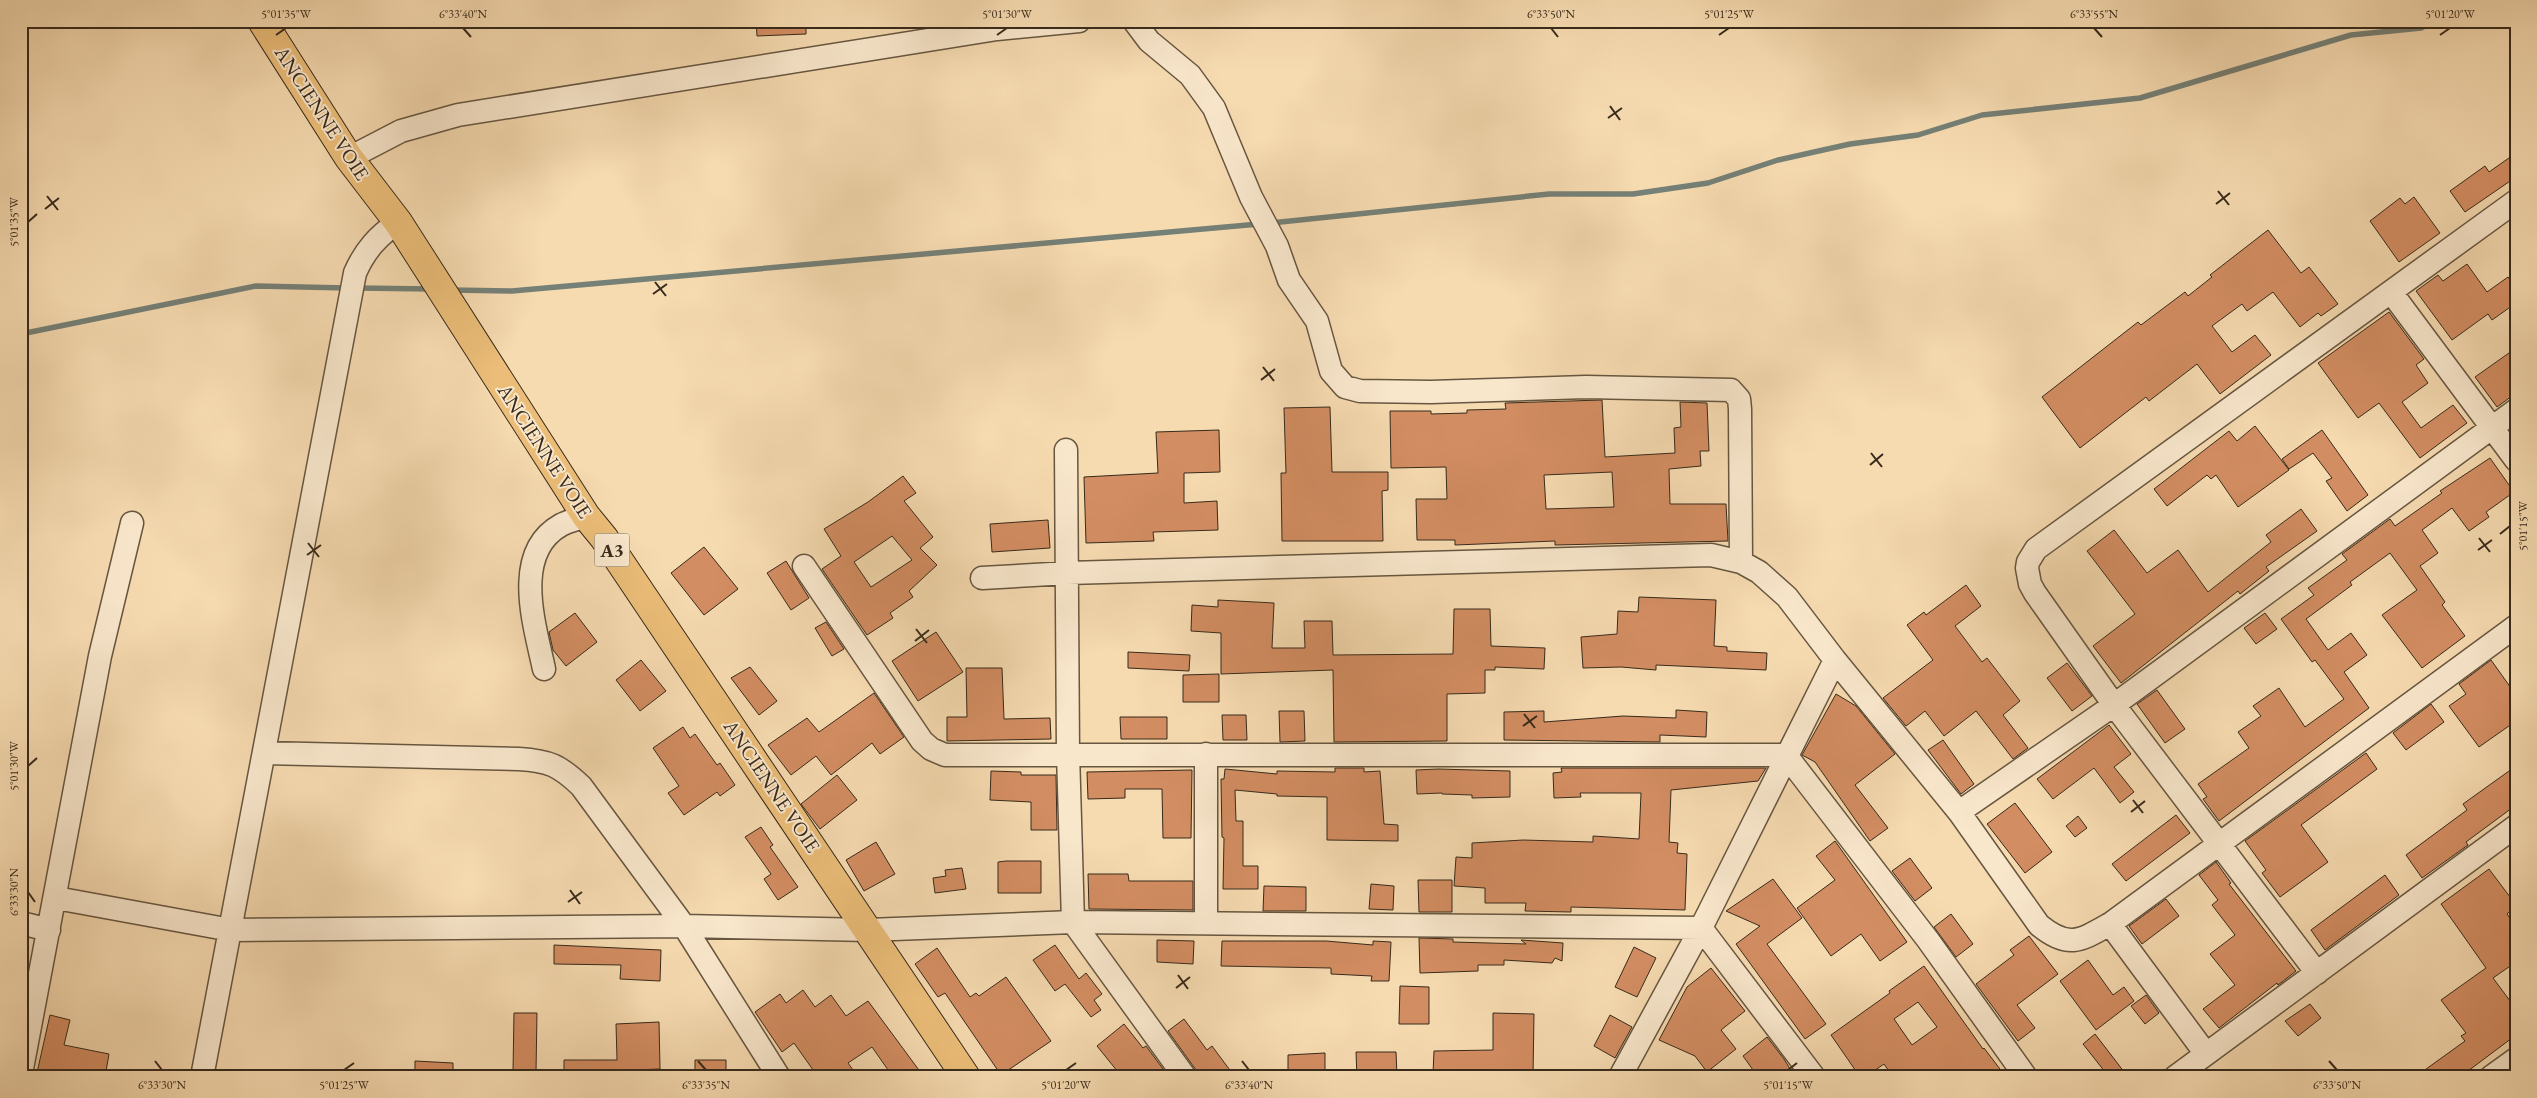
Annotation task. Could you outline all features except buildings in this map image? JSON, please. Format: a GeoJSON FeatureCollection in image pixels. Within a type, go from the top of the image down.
{"type":"FeatureCollection","features":[{"type":"Feature","properties":{"kind":"main road","name":"ANCIENNE VOIE"},"geometry":{"type":"LineString","coordinates":[[262,21],[349,158],[398,222],[586,516],[604,538],[966,1077]]}},
{"type":"Feature","properties":{"kind":"street"},"geometry":{"type":"LineString","coordinates":[[349,158],[401,131],[448,117],[997,25],[1079,21]]}},
{"type":"Feature","properties":{"kind":"street"},"geometry":{"type":"LineString","coordinates":[[1134,21],[1149,41],[1190,76],[1214,108],[1251,196],[1277,246],[1289,280],[1317,321],[1324,353],[1336,380],[1345,387],[1360,391],[1431,392],[1586,386],[1732,390],[1739,399],[1740,409],[1741,562]]}},
{"type":"Feature","properties":{"kind":"street"},"geometry":{"type":"LineString","coordinates":[[2317,973],[2114,705],[2035,593],[2030,584],[2027,568],[2031,555],[2044,543],[2516,201]]}},
{"type":"Feature","properties":{"kind":"street"},"geometry":{"type":"LineString","coordinates":[[202,1077],[355,273],[366,251],[380,235],[398,222]]}},
{"type":"Feature","properties":{"kind":"street"},"geometry":{"type":"LineString","coordinates":[[2391,292],[2516,460]]}},
{"type":"Feature","properties":{"kind":"street"},"geometry":{"type":"LineString","coordinates":[[1960,812],[2114,705],[2516,410]]}},
{"type":"Feature","properties":{"kind":"street"},"geometry":{"type":"LineString","coordinates":[[1066,450],[1068,753],[1073,922],[1184,1077]]}},
{"type":"Feature","properties":{"kind":"street"},"geometry":{"type":"LineString","coordinates":[[544,669],[530,599],[533,567],[541,546],[552,532],[561,525],[586,516]]}},
{"type":"Feature","properties":{"kind":"street"},"geometry":{"type":"LineString","coordinates":[[21,1074],[56,898],[100,656],[132,523]]}},
{"type":"Feature","properties":{"kind":"street"},"geometry":{"type":"LineString","coordinates":[[982,578],[1068,573],[1711,555],[1741,562],[1759,572],[1787,597],[1835,660],[1960,812],[2039,925],[2064,941],[2077,940],[2110,924],[2516,626]]}},
{"type":"Feature","properties":{"kind":"street"},"geometry":{"type":"LineString","coordinates":[[804,566],[922,741],[930,749],[952,756],[1068,753],[1786,755]]}},
{"type":"Feature","properties":{"kind":"street"},"geometry":{"type":"LineString","coordinates":[[1620,1077],[1700,928],[1835,660]]}},
{"type":"Feature","properties":{"kind":"street"},"geometry":{"type":"LineString","coordinates":[[264,753],[545,761],[563,769],[581,786],[684,926],[779,1077]]}},
{"type":"Feature","properties":{"kind":"street"},"geometry":{"type":"LineString","coordinates":[[1206,754],[1206,923]]}},
{"type":"Feature","properties":{"kind":"street"},"geometry":{"type":"LineString","coordinates":[[1786,755],[1928,940],[2026,1077]]}},
{"type":"Feature","properties":{"kind":"street"},"geometry":{"type":"LineString","coordinates":[[2175,1077],[2516,826]]}},
{"type":"Feature","properties":{"kind":"street"},"geometry":{"type":"LineString","coordinates":[[56,898],[231,930],[684,926],[868,930],[1073,922],[1700,928]]}},
{"type":"Feature","properties":{"kind":"street"},"geometry":{"type":"LineString","coordinates":[[21,923],[49,930]]}},
{"type":"Feature","properties":{"kind":"street"},"geometry":{"type":"LineString","coordinates":[[2110,924],[2206,1054]]}},
{"type":"Feature","properties":{"kind":"street"},"geometry":{"type":"LineString","coordinates":[[1700,928],[1814,1077]]}},
{"type":"Feature","properties":{"kind":"street"},"geometry":{"type":"LineString","coordinates":[[2491,1077],[2516,1058]]}},
{"type":"Feature","properties":{"kind":"waterway"},"geometry":{"type":"LineString","coordinates":[[1271,223],[1549,194],[1633,194],[1708,183],[1778,160],[1850,144],[1918,135],[1982,115],[2140,98],[2351,35],[2421,28],[2434,21]]}},
{"type":"Feature","properties":{"kind":"waterway"},"geometry":{"type":"LineString","coordinates":[[451,290],[512,291],[1259,224]]}},
{"type":"Feature","properties":{"kind":"waterway"},"geometry":{"type":"LineString","coordinates":[[21,334],[256,286],[347,288]]}},
{"type":"Feature","properties":{"kind":"waterway"},"geometry":{"type":"LineString","coordinates":[[356,288],[432,289]]}}]}
